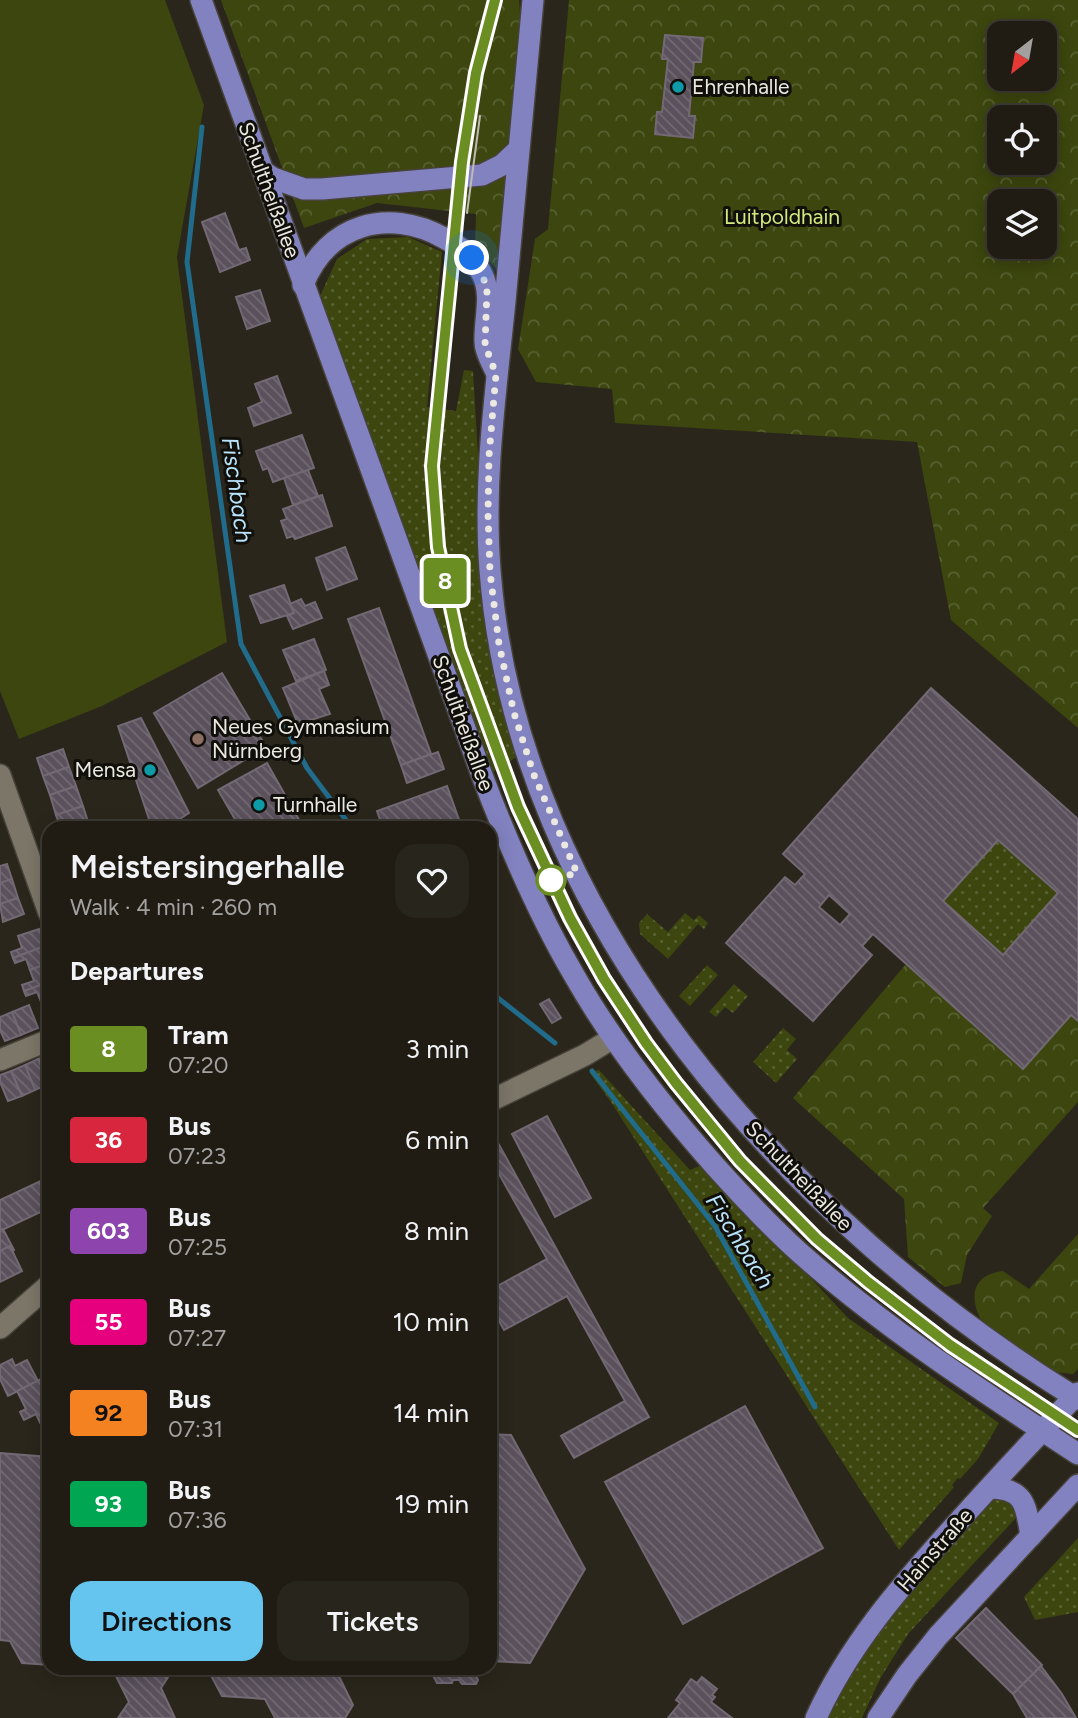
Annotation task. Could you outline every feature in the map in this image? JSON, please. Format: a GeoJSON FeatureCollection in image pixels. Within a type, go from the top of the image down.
{"type":"FeatureCollection","features":[{"type":"Feature","properties":{"kind":"main road","name":"Schultheißallee"},"geometry":{"type":"LineString","coordinates":[[201,0],[507,838],[558,948],[613,1038],[682,1127],[735,1188],[797,1250],[895,1331],[1078,1454]]}},
{"type":"Feature","properties":{"kind":"main road","name":"Schultheißallee"},"geometry":{"type":"LineString","coordinates":[[533,0],[496,374],[489,456],[488,514],[490,572],[501,653],[520,732],[539,789],[569,858],[601,919],[643,986],[704,1071],[757,1135],[809,1191],[883,1258],[944,1308],[1040,1375],[1077,1396]]}},
{"type":"Feature","properties":{"kind":"main road"},"geometry":{"type":"LineString","coordinates":[[263,171],[273,178],[304,189],[345,188],[482,175],[502,165],[517,151]]}},
{"type":"Feature","properties":{"kind":"main road"},"geometry":{"type":"LineString","coordinates":[[303,285],[318,255],[338,239],[360,227],[385,222],[404,224],[440,236],[468,254],[485,279],[488,300],[485,345],[496,374]]}},
{"type":"Feature","properties":{"kind":"main road","name":"Hainstraße"},"geometry":{"type":"LineString","coordinates":[[816,1718],[839,1674],[874,1622],[924,1561],[1077,1396]]}},
{"type":"Feature","properties":{"kind":"main road"},"geometry":{"type":"LineString","coordinates":[[878,1718],[938,1636],[1078,1485]]}},
{"type":"Feature","properties":{"kind":"main road"},"geometry":{"type":"LineString","coordinates":[[990,1488],[1006,1489],[1017,1494],[1027,1511],[1031,1536]]}},
{"type":"Feature","properties":{"kind":"street"},"geometry":{"type":"LineString","coordinates":[[0,775],[42,893]]}},
{"type":"Feature","properties":{"kind":"street"},"geometry":{"type":"LineString","coordinates":[[497,1098],[585,1055],[613,1038]]}},
{"type":"Feature","properties":{"kind":"street"},"geometry":{"type":"LineString","coordinates":[[0,1060],[42,1043]]}},
{"type":"Feature","properties":{"kind":"street"},"geometry":{"type":"LineString","coordinates":[[0,1328],[42,1291]]}},
{"type":"Feature","properties":{"kind":"green space"},"geometry":{"type":"Polygon","coordinates":[[[0,0],[165,0],[204,105],[177,257],[227,642],[102,706],[19,739],[0,691],[0,0]]]}},
{"type":"Feature","properties":{"kind":"green space"},"geometry":{"type":"Polygon","coordinates":[[[221,0],[519,0],[522,38],[501,274],[475,246],[476,214],[377,203],[304,228],[221,0]]]}},
{"type":"Feature","properties":{"kind":"green space","name":"Luitpoldhain"},"geometry":{"type":"Polygon","coordinates":[[[569,0],[1078,0],[1078,728],[951,620],[917,442],[615,423],[612,389],[536,382],[518,349],[535,239],[548,229],[569,0]]]}},
{"type":"Feature","properties":{"kind":"green space"},"geometry":{"type":"Polygon","coordinates":[[[408,237],[442,252],[427,407],[456,411],[464,370],[473,371],[488,624],[518,756],[493,772],[320,296],[337,259],[367,239],[408,237]]]}},
{"type":"Feature","properties":{"kind":"green space"},"geometry":{"type":"Polygon","coordinates":[[[998,840],[1058,893],[1003,955],[943,901],[998,840]]]}},
{"type":"Feature","properties":{"kind":"green space"},"geometry":{"type":"Polygon","coordinates":[[[685,913],[694,920],[699,915],[708,923],[704,929],[698,924],[668,959],[640,934],[639,923],[647,914],[668,932],[685,913]]]}},
{"type":"Feature","properties":{"kind":"green space"},"geometry":{"type":"Polygon","coordinates":[[[906,964],[1023,1068],[1071,1015],[1078,1021],[1078,1102],[983,1208],[992,1216],[967,1255],[961,1283],[945,1287],[908,1257],[904,1199],[793,1098],[906,964]]]}},
{"type":"Feature","properties":{"kind":"green space"},"geometry":{"type":"Polygon","coordinates":[[[707,965],[718,975],[690,1006],[679,996],[707,965]]]}},
{"type":"Feature","properties":{"kind":"green space"},"geometry":{"type":"Polygon","coordinates":[[[734,984],[748,996],[733,1013],[725,1007],[716,1017],[709,1012],[734,984]]]}},
{"type":"Feature","properties":{"kind":"green space"},"geometry":{"type":"Polygon","coordinates":[[[783,1028],[796,1039],[787,1050],[797,1059],[776,1083],[753,1062],[783,1028]]]}},
{"type":"Feature","properties":{"kind":"green space"},"geometry":{"type":"Polygon","coordinates":[[[599,1070],[690,1170],[704,1164],[848,1318],[999,1423],[978,1459],[960,1479],[958,1478],[952,1485],[954,1487],[899,1550],[611,1102],[589,1072],[599,1070]]]}},
{"type":"Feature","properties":{"kind":"green space"},"geometry":{"type":"Polygon","coordinates":[[[1078,1234],[1078,1369],[1073,1374],[1054,1372],[986,1328],[977,1310],[975,1292],[983,1278],[1003,1271],[1029,1289],[1078,1234]]]}},
{"type":"Feature","properties":{"kind":"green space"},"geometry":{"type":"Polygon","coordinates":[[[1009,1496],[1017,1514],[1015,1519],[908,1634],[881,1677],[862,1718],[827,1718],[843,1687],[902,1602],[993,1498],[1009,1496]]]}},
{"type":"Feature","properties":{"kind":"green space"},"geometry":{"type":"Polygon","coordinates":[[[1078,1538],[1078,1612],[1035,1620],[1024,1597],[1078,1538]]]}},
{"type":"Feature","properties":{"kind":"building","name":"Ehrenhalle"},"geometry":{"type":"Polygon","coordinates":[[[665,35],[703,38],[701,62],[694,62],[689,116],[695,116],[693,138],[655,134],[657,112],[662,112],[668,59],[662,59],[665,35]]]}},
{"type":"Feature","properties":{"kind":"building"},"geometry":{"type":"Polygon","coordinates":[[[225,213],[239,250],[246,248],[250,260],[220,272],[202,222],[225,213]]]}},
{"type":"Feature","properties":{"kind":"building"},"geometry":{"type":"Polygon","coordinates":[[[260,290],[270,321],[247,329],[236,297],[260,290]]]}},
{"type":"Feature","properties":{"kind":"building"},"geometry":{"type":"Polygon","coordinates":[[[277,376],[291,413],[254,426],[248,408],[262,402],[255,384],[277,376]]]}},
{"type":"Feature","properties":{"kind":"building"},"geometry":{"type":"Polygon","coordinates":[[[302,435],[314,468],[273,482],[268,468],[263,470],[256,451],[302,435]]]}},
{"type":"Feature","properties":{"kind":"building"},"geometry":{"type":"Polygon","coordinates":[[[308,470],[318,496],[293,505],[284,478],[308,470]]]}},
{"type":"Feature","properties":{"kind":"building"},"geometry":{"type":"Polygon","coordinates":[[[322,495],[332,526],[295,539],[293,536],[287,538],[281,521],[287,519],[283,509],[322,495]]]}},
{"type":"Feature","properties":{"kind":"building"},"geometry":{"type":"Polygon","coordinates":[[[345,547],[357,579],[327,590],[316,558],[345,547]]]}},
{"type":"Feature","properties":{"kind":"building"},"geometry":{"type":"Polygon","coordinates":[[[284,585],[294,613],[261,623],[250,596],[284,585]]]}},
{"type":"Feature","properties":{"kind":"building"},"geometry":{"type":"Polygon","coordinates":[[[301,599],[305,606],[315,602],[322,618],[293,629],[287,616],[294,613],[290,604],[301,599]]]}},
{"type":"Feature","properties":{"kind":"building"},"geometry":{"type":"Polygon","coordinates":[[[379,608],[431,754],[401,765],[348,619],[379,608]]]}},
{"type":"Feature","properties":{"kind":"building"},"geometry":{"type":"Polygon","coordinates":[[[314,639],[326,670],[296,681],[283,650],[314,639]]]}},
{"type":"Feature","properties":{"kind":"building"},"geometry":{"type":"Polygon","coordinates":[[[324,671],[329,685],[319,689],[330,714],[298,724],[283,688],[324,671]]]}},
{"type":"Feature","properties":{"kind":"building"},"geometry":{"type":"Polygon","coordinates":[[[222,673],[266,747],[198,788],[154,713],[222,673]]]}},
{"type":"Feature","properties":{"kind":"building"},"geometry":{"type":"Polygon","coordinates":[[[931,688],[1078,819],[1078,1021],[1071,1015],[1023,1069],[873,934],[862,946],[872,955],[813,1021],[726,943],[785,877],[795,885],[805,874],[783,854],[931,688]],[[998,840],[943,901],[1003,955],[1058,893],[998,840]],[[829,895],[819,907],[840,925],[850,914],[829,895]]]}},
{"type":"Feature","properties":{"kind":"building","name":"Mensa"},"geometry":{"type":"Polygon","coordinates":[[[141,718],[189,813],[177,821],[150,821],[118,726],[141,718]]]}},
{"type":"Feature","properties":{"kind":"building"},"geometry":{"type":"Polygon","coordinates":[[[63,749],[69,767],[43,776],[37,758],[63,749]]]}},
{"type":"Feature","properties":{"kind":"building"},"geometry":{"type":"Polygon","coordinates":[[[438,752],[444,769],[407,783],[401,765],[438,752]]]}},
{"type":"Feature","properties":{"kind":"building","name":"Turnhalle"},"geometry":{"type":"Polygon","coordinates":[[[267,763],[300,821],[236,821],[218,790],[267,763]]]}},
{"type":"Feature","properties":{"kind":"building"},"geometry":{"type":"Polygon","coordinates":[[[69,767],[76,786],[50,795],[43,776],[69,767]]]}},
{"type":"Feature","properties":{"kind":"building"},"geometry":{"type":"Polygon","coordinates":[[[76,786],[83,806],[56,815],[50,795],[76,786]]]}},
{"type":"Feature","properties":{"kind":"building"},"geometry":{"type":"Polygon","coordinates":[[[447,786],[460,821],[381,821],[377,811],[447,786]]]}},
{"type":"Feature","properties":{"kind":"building"},"geometry":{"type":"Polygon","coordinates":[[[83,806],[88,821],[58,821],[56,815],[83,806]]]}},
{"type":"Feature","properties":{"kind":"building"},"geometry":{"type":"Polygon","coordinates":[[[7,864],[12,879],[0,883],[0,866],[7,864]]]}},
{"type":"Feature","properties":{"kind":"building"},"geometry":{"type":"Polygon","coordinates":[[[12,879],[18,898],[0,904],[0,883],[12,879]]]}},
{"type":"Feature","properties":{"kind":"building"},"geometry":{"type":"Polygon","coordinates":[[[18,898],[24,914],[3,922],[0,904],[18,898]]]}},
{"type":"Feature","properties":{"kind":"building"},"geometry":{"type":"Polygon","coordinates":[[[39,929],[42,947],[13,958],[11,952],[22,948],[18,936],[39,929]]]}},
{"type":"Feature","properties":{"kind":"building"},"geometry":{"type":"Polygon","coordinates":[[[42,947],[42,966],[30,970],[26,959],[15,963],[13,958],[42,947]]]}},
{"type":"Feature","properties":{"kind":"building"},"geometry":{"type":"Polygon","coordinates":[[[42,966],[42,985],[24,991],[22,985],[34,981],[30,970],[42,966]]]}},
{"type":"Feature","properties":{"kind":"building"},"geometry":{"type":"Polygon","coordinates":[[[42,985],[42,1004],[37,992],[26,996],[24,991],[42,985]]]}},
{"type":"Feature","properties":{"kind":"building"},"geometry":{"type":"Polygon","coordinates":[[[549,999],[561,1018],[552,1023],[540,1004],[549,999]]]}},
{"type":"Feature","properties":{"kind":"building"},"geometry":{"type":"Polygon","coordinates":[[[29,1005],[38,1028],[21,1035],[12,1012],[29,1005]]]}},
{"type":"Feature","properties":{"kind":"building"},"geometry":{"type":"Polygon","coordinates":[[[12,1012],[21,1035],[5,1041],[0,1030],[0,1017],[12,1012]]]}},
{"type":"Feature","properties":{"kind":"building"},"geometry":{"type":"Polygon","coordinates":[[[38,1059],[42,1068],[42,1087],[35,1090],[25,1065],[38,1059]]]}},
{"type":"Feature","properties":{"kind":"building"},"geometry":{"type":"Polygon","coordinates":[[[25,1065],[35,1090],[22,1096],[11,1071],[25,1065]]]}},
{"type":"Feature","properties":{"kind":"building"},"geometry":{"type":"Polygon","coordinates":[[[11,1071],[22,1096],[8,1101],[0,1075],[11,1071]]]}},
{"type":"Feature","properties":{"kind":"building"},"geometry":{"type":"Polygon","coordinates":[[[547,1116],[591,1198],[555,1217],[512,1134],[547,1116]]]}},
{"type":"Feature","properties":{"kind":"building"},"geometry":{"type":"Polygon","coordinates":[[[497,1141],[649,1417],[574,1458],[561,1436],[625,1401],[567,1296],[504,1330],[497,1318],[497,1286],[547,1259],[497,1170],[497,1141]]]}},
{"type":"Feature","properties":{"kind":"building"},"geometry":{"type":"Polygon","coordinates":[[[42,1180],[42,1211],[0,1231],[0,1200],[42,1180]]]}},
{"type":"Feature","properties":{"kind":"building"},"geometry":{"type":"Polygon","coordinates":[[[3,1229],[14,1250],[12,1251],[10,1246],[0,1251],[0,1231],[3,1229]]]}},
{"type":"Feature","properties":{"kind":"building"},"geometry":{"type":"Polygon","coordinates":[[[10,1246],[22,1271],[0,1282],[0,1251],[10,1246]]]}},
{"type":"Feature","properties":{"kind":"building"},"geometry":{"type":"Polygon","coordinates":[[[12,1359],[15,1366],[27,1360],[38,1381],[8,1396],[0,1379],[0,1365],[12,1359]]]}},
{"type":"Feature","properties":{"kind":"building"},"geometry":{"type":"Polygon","coordinates":[[[42,1378],[42,1427],[36,1414],[24,1420],[20,1412],[26,1409],[17,1391],[42,1378]]]}},
{"type":"Feature","properties":{"kind":"building"},"geometry":{"type":"Polygon","coordinates":[[[745,1406],[823,1548],[683,1624],[605,1482],[745,1406]]]}},
{"type":"Feature","properties":{"kind":"building"},"geometry":{"type":"Polygon","coordinates":[[[497,1434],[511,1435],[585,1569],[530,1663],[497,1661],[497,1434]]]}},
{"type":"Feature","properties":{"kind":"building"},"geometry":{"type":"Polygon","coordinates":[[[0,1453],[42,1456],[42,1664],[22,1663],[10,1641],[0,1640],[0,1453]]]}},
{"type":"Feature","properties":{"kind":"building"},"geometry":{"type":"Polygon","coordinates":[[[986,1608],[1042,1665],[1013,1694],[956,1638],[986,1608]]]}},
{"type":"Feature","properties":{"kind":"building"},"geometry":{"type":"Polygon","coordinates":[[[1041,1666],[1076,1718],[1027,1718],[1013,1694],[1041,1666]]]}},
{"type":"Feature","properties":{"kind":"building"},"geometry":{"type":"Polygon","coordinates":[[[116,1675],[169,1675],[161,1688],[175,1718],[118,1718],[129,1702],[116,1675]]]}},
{"type":"Feature","properties":{"kind":"building"},"geometry":{"type":"Polygon","coordinates":[[[211,1675],[338,1675],[353,1705],[345,1718],[275,1718],[265,1699],[222,1696],[211,1675]]]}},
{"type":"Feature","properties":{"kind":"building"},"geometry":{"type":"Polygon","coordinates":[[[433,1675],[476,1675],[478,1680],[476,1684],[462,1684],[459,1680],[437,1683],[433,1675]]]}},
{"type":"Feature","properties":{"kind":"building"},"geometry":{"type":"Polygon","coordinates":[[[702,1677],[717,1689],[711,1702],[732,1718],[668,1718],[680,1703],[676,1700],[691,1679],[697,1683],[702,1677]]]}},
{"type":"Feature","properties":{"kind":"waterway","name":"Fischbach"},"geometry":{"type":"LineString","coordinates":[[202,127],[187,262],[241,644],[307,768],[347,821]]}},
{"type":"Feature","properties":{"kind":"waterway","name":"Fischbach"},"geometry":{"type":"LineString","coordinates":[[497,997],[555,1043]]}},
{"type":"Feature","properties":{"kind":"waterway","name":"Fischbach"},"geometry":{"type":"LineString","coordinates":[[592,1071],[715,1226],[815,1407]]}},
{"type":"Feature","properties":{"kind":"tram line"},"geometry":{"type":"LineString","coordinates":[[495,0],[476,73],[462,162],[432,466],[438,547],[460,649],[518,807],[570,918],[604,979],[646,1043],[740,1161],[817,1239],[868,1282],[950,1345],[1078,1430]]}},
{"type":"Feature","properties":{"kind":"tram line","name":"8"},"geometry":{"type":"LineString","coordinates":[[495,0],[476,73],[462,162],[432,466],[438,547],[460,649],[518,807],[570,918],[604,979],[646,1043],[740,1161],[817,1239],[920,1324],[1078,1430]]}},
{"type":"Feature","properties":{"kind":"tram line"},"geometry":{"type":"LineString","coordinates":[[467,213],[480,116]]}},
{"type":"Feature","properties":{"kind":"place","name":"Ehrenhalle"},"geometry":{"type":"Point","coordinates":[678,87]}},
{"type":"Feature","properties":{"kind":"place","name":"Neues Gymnasium Nürnberg"},"geometry":{"type":"Point","coordinates":[198,739]}},
{"type":"Feature","properties":{"kind":"place","name":"Mensa"},"geometry":{"type":"Point","coordinates":[150,770]}},
{"type":"Feature","properties":{"kind":"place","name":"Turnhalle"},"geometry":{"type":"Point","coordinates":[259,805]}},
{"type":"Feature","properties":{"kind":"route"},"geometry":{"type":"LineString","coordinates":[[472,258],[485,279],[488,300],[485,345],[496,374],[489,456],[488,545],[499,644],[514,713],[534,775],[577,873],[551,880]]}}]}
